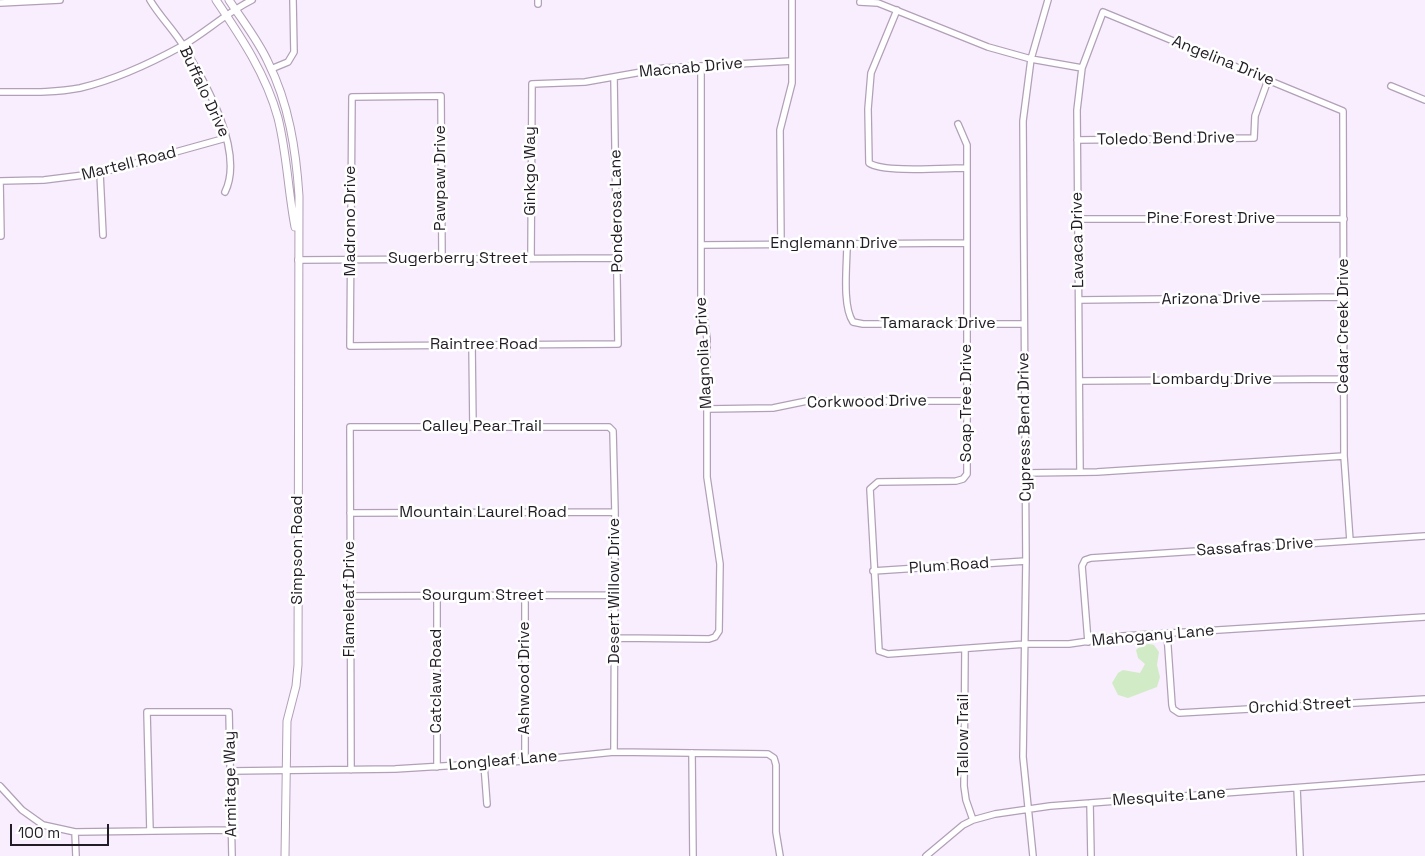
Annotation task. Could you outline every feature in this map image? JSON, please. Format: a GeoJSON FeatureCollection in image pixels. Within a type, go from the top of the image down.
{"type":"FeatureCollection","features":[{"type":"Feature","properties":{"kind":"street"},"geometry":{"type":"LineString","coordinates":[[0,2],[60,0]]}},
{"type":"Feature","properties":{"kind":"street","name":"Buffalo Drive"},"geometry":{"type":"LineString","coordinates":[[150,0],[183,46],[216,110],[226,138],[232,170],[225,192]]}},
{"type":"Feature","properties":{"kind":"street","name":"Simpson Road"},"geometry":{"type":"LineString","coordinates":[[216,0],[258,67],[275,108],[284,148],[289,196],[299,242]]}},
{"type":"Feature","properties":{"kind":"street","name":"Simpson Road"},"geometry":{"type":"LineString","coordinates":[[230,0],[272,69],[292,135],[299,196],[298,665],[296,686],[287,721],[285,856]]}},
{"type":"Feature","properties":{"kind":"street"},"geometry":{"type":"LineString","coordinates":[[0,92],[47,92],[80,88],[150,62],[183,46],[235,8],[252,0]]}},
{"type":"Feature","properties":{"kind":"street"},"geometry":{"type":"LineString","coordinates":[[272,69],[288,62],[294,52],[293,0]]}},
{"type":"Feature","properties":{"kind":"street"},"geometry":{"type":"LineString","coordinates":[[781,245],[780,130],[792,83],[792,0]]}},
{"type":"Feature","properties":{"kind":"street","name":"Cypress Bend Drive"},"geometry":{"type":"LineString","coordinates":[[1033,856],[1023,757],[1026,644],[1026,473],[1023,121],[1031,58],[1048,0]]}},
{"type":"Feature","properties":{"kind":"street"},"geometry":{"type":"LineString","coordinates":[[860,2],[878,3],[988,47],[1082,68]]}},
{"type":"Feature","properties":{"kind":"street"},"geometry":{"type":"LineString","coordinates":[[897,10],[871,73],[868,109],[869,163],[874,167],[966,168]]}},
{"type":"Feature","properties":{"kind":"street","name":"Lavaca Drive"},"geometry":{"type":"LineString","coordinates":[[1080,472],[1077,110],[1082,68],[1092,34],[1103,12]]}},
{"type":"Feature","properties":{"kind":"street","name":"Angelina Drive"},"geometry":{"type":"LineString","coordinates":[[1103,12],[1343,111]]}},
{"type":"Feature","properties":{"kind":"street","name":"Macnab Drive"},"geometry":{"type":"LineString","coordinates":[[532,84],[568,84],[614,78],[652,69],[792,61]]}},
{"type":"Feature","properties":{"kind":"street","name":"Magnolia Drive"},"geometry":{"type":"LineString","coordinates":[[615,638],[709,639],[715,637],[719,631],[720,564],[708,492],[707,339],[701,296],[701,67]]}},
{"type":"Feature","properties":{"kind":"street","name":"Ponderosa Lane"},"geometry":{"type":"LineString","coordinates":[[614,78],[618,344]]}},
{"type":"Feature","properties":{"kind":"street","name":"Toledo Bend Drive"},"geometry":{"type":"LineString","coordinates":[[1077,140],[1254,138],[1255,116],[1268,80]]}},
{"type":"Feature","properties":{"kind":"street","name":"Ginkgo Way"},"geometry":{"type":"LineString","coordinates":[[531,258],[532,84]]}},
{"type":"Feature","properties":{"kind":"street"},"geometry":{"type":"LineString","coordinates":[[1391,86],[1425,100]]}},
{"type":"Feature","properties":{"kind":"street","name":"Madrono Drive"},"geometry":{"type":"LineString","coordinates":[[350,346],[352,97],[441,96]]}},
{"type":"Feature","properties":{"kind":"street","name":"Pawpaw Drive"},"geometry":{"type":"LineString","coordinates":[[441,96],[442,259]]}},
{"type":"Feature","properties":{"kind":"street","name":"Cedar Creek Drive"},"geometry":{"type":"LineString","coordinates":[[1343,111],[1344,456],[1350,541]]}},
{"type":"Feature","properties":{"kind":"street","name":"Soap Tree Drive"},"geometry":{"type":"LineString","coordinates":[[881,653],[878,647],[870,489],[872,485],[884,481],[956,481],[966,478],[966,138],[958,124]]}},
{"type":"Feature","properties":{"kind":"street","name":"Martell Road"},"geometry":{"type":"LineString","coordinates":[[0,181],[44,180],[100,173],[226,138]]}},
{"type":"Feature","properties":{"kind":"street"},"geometry":{"type":"LineString","coordinates":[[100,173],[103,234]]}},
{"type":"Feature","properties":{"kind":"street"},"geometry":{"type":"LineString","coordinates":[[0,181],[1,236]]}},
{"type":"Feature","properties":{"kind":"street","name":"Pine Forest Drive"},"geometry":{"type":"LineString","coordinates":[[1078,219],[1344,219]]}},
{"type":"Feature","properties":{"kind":"street","name":"Englemann Drive"},"geometry":{"type":"LineString","coordinates":[[702,245],[966,243]]}},
{"type":"Feature","properties":{"kind":"street","name":"Tamarack Drive"},"geometry":{"type":"LineString","coordinates":[[847,245],[848,304],[849,316],[853,322],[863,324],[1024,324]]}},
{"type":"Feature","properties":{"kind":"street","name":"Sugerberry Street"},"geometry":{"type":"LineString","coordinates":[[298,260],[617,258]]}},
{"type":"Feature","properties":{"kind":"street","name":"Arizona Drive"},"geometry":{"type":"LineString","coordinates":[[1079,300],[1344,297]]}},
{"type":"Feature","properties":{"kind":"street","name":"Raintree Road"},"geometry":{"type":"LineString","coordinates":[[350,346],[618,344]]}},
{"type":"Feature","properties":{"kind":"street"},"geometry":{"type":"LineString","coordinates":[[472,345],[473,427]]}},
{"type":"Feature","properties":{"kind":"street","name":"Lombardy Drive"},"geometry":{"type":"LineString","coordinates":[[1080,381],[1344,379]]}},
{"type":"Feature","properties":{"kind":"street","name":"Corkwood Drive"},"geometry":{"type":"LineString","coordinates":[[707,409],[773,408],[806,401],[967,401]]}},
{"type":"Feature","properties":{"kind":"street","name":"Calley Pear Trail"},"geometry":{"type":"LineString","coordinates":[[350,427],[609,427],[613,431]]}},
{"type":"Feature","properties":{"kind":"street","name":"Flameleaf Drive"},"geometry":{"type":"LineString","coordinates":[[350,427],[351,770]]}},
{"type":"Feature","properties":{"kind":"street","name":"Desert Willow Drive"},"geometry":{"type":"LineString","coordinates":[[613,431],[616,512],[614,752]]}},
{"type":"Feature","properties":{"kind":"street"},"geometry":{"type":"LineString","coordinates":[[1026,473],[1080,472],[1344,456]]}},
{"type":"Feature","properties":{"kind":"street","name":"Mountain Laurel Road"},"geometry":{"type":"LineString","coordinates":[[350,513],[616,512]]}},
{"type":"Feature","properties":{"kind":"street","name":"Sassafras Drive"},"geometry":{"type":"LineString","coordinates":[[1088,642],[1082,566],[1085,560],[1091,558],[1425,536]]}},
{"type":"Feature","properties":{"kind":"street","name":"Plum Road"},"geometry":{"type":"LineString","coordinates":[[873,571],[1026,561]]}},
{"type":"Feature","properties":{"kind":"street","name":"Sourgum Street"},"geometry":{"type":"LineString","coordinates":[[350,596],[615,596]]}},
{"type":"Feature","properties":{"kind":"street","name":"Catclaw Road"},"geometry":{"type":"LineString","coordinates":[[437,596],[437,767]]}},
{"type":"Feature","properties":{"kind":"street","name":"Ashwood Drive"},"geometry":{"type":"LineString","coordinates":[[525,596],[525,761]]}},
{"type":"Feature","properties":{"kind":"street","name":"Mahogany Lane"},"geometry":{"type":"LineString","coordinates":[[881,653],[1026,644],[1069,644],[1124,636],[1425,617]]}},
{"type":"Feature","properties":{"kind":"street","name":"Orchid Street"},"geometry":{"type":"LineString","coordinates":[[1167,633],[1172,705],[1176,712],[1425,699]]}},
{"type":"Feature","properties":{"kind":"street","name":"Tallow Trail"},"geometry":{"type":"LineString","coordinates":[[965,649],[964,786],[966,800],[973,820]]}},
{"type":"Feature","properties":{"kind":"street","name":"Armitage Way"},"geometry":{"type":"LineString","coordinates":[[150,831],[147,712],[230,712],[232,856]]}},
{"type":"Feature","properties":{"kind":"street","name":"Longleaf Lane"},"geometry":{"type":"LineString","coordinates":[[230,771],[437,767],[614,752],[768,754],[774,758],[776,765],[776,832],[780,856]]}},
{"type":"Feature","properties":{"kind":"street"},"geometry":{"type":"LineString","coordinates":[[692,753],[693,856]]}},
{"type":"Feature","properties":{"kind":"street"},"geometry":{"type":"LineString","coordinates":[[484,764],[487,804]]}},
{"type":"Feature","properties":{"kind":"street","name":"Mesquite Lane"},"geometry":{"type":"LineString","coordinates":[[926,856],[962,825],[995,814],[1090,803],[1425,778]]}},
{"type":"Feature","properties":{"kind":"street"},"geometry":{"type":"LineString","coordinates":[[0,786],[22,810],[43,825],[75,832],[232,830]]}},
{"type":"Feature","properties":{"kind":"street"},"geometry":{"type":"LineString","coordinates":[[1297,788],[1300,856]]}},
{"type":"Feature","properties":{"kind":"street"},"geometry":{"type":"LineString","coordinates":[[1090,803],[1091,856]]}},
{"type":"Feature","properties":{"kind":"street"},"geometry":{"type":"LineString","coordinates":[[75,832],[76,856]]}},
{"type":"Feature","properties":{"kind":"green space"},"geometry":{"type":"Polygon","coordinates":[[[1141,645],[1154,645],[1159,652],[1157,665],[1160,677],[1157,687],[1128,698],[1118,695],[1112,683],[1118,673],[1123,670],[1140,673],[1145,664],[1138,658],[1136,650],[1141,645]]]}}]}
